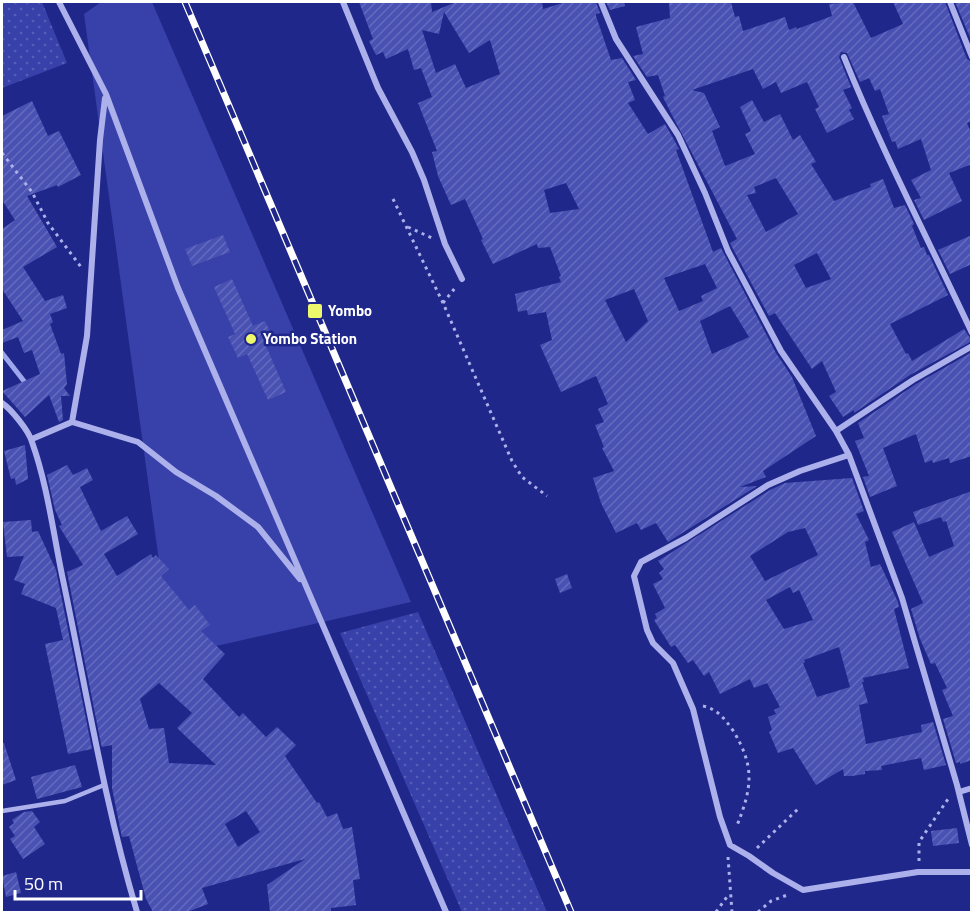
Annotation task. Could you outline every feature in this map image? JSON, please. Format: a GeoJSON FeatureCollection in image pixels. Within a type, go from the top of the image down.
{"type":"FeatureCollection","features":[{"type":"Feature","properties":{"kind":"street"},"geometry":{"type":"LineString","coordinates":[[59,2],[106,94],[178,288],[446,912]]}},
{"type":"Feature","properties":{"kind":"street"},"geometry":{"type":"LineString","coordinates":[[343,2],[378,88],[424,180],[445,244],[462,279]]}},
{"type":"Feature","properties":{"kind":"street"},"geometry":{"type":"LineString","coordinates":[[601,2],[616,39],[678,135],[705,193],[728,251],[782,351],[836,431],[849,455],[902,598],[959,792],[972,845]]}},
{"type":"Feature","properties":{"kind":"street"},"geometry":{"type":"LineString","coordinates":[[950,2],[972,57]]}},
{"type":"Feature","properties":{"kind":"street"},"geometry":{"type":"LineString","coordinates":[[844,57],[873,128],[972,333]]}},
{"type":"Feature","properties":{"kind":"street"},"geometry":{"type":"LineString","coordinates":[[72,422],[87,336],[89,278],[106,94]]}},
{"type":"Feature","properties":{"kind":"street"},"geometry":{"type":"LineString","coordinates":[[836,431],[913,380],[972,346]]}},
{"type":"Feature","properties":{"kind":"street"},"geometry":{"type":"LineString","coordinates":[[2,403],[32,439],[74,631],[104,785],[137,912]]}},
{"type":"Feature","properties":{"kind":"street"},"geometry":{"type":"LineString","coordinates":[[32,439],[72,422],[138,442],[176,472],[216,496],[258,527],[306,586]]}},
{"type":"Feature","properties":{"kind":"street"},"geometry":{"type":"LineString","coordinates":[[849,455],[800,471],[768,485],[686,538],[641,562],[634,576],[647,630],[653,643],[673,663],[693,709],[720,817],[730,845],[803,890],[918,872],[972,872]]}},
{"type":"Feature","properties":{"kind":"street"},"geometry":{"type":"LineString","coordinates":[[959,792],[972,788]]}},
{"type":"Feature","properties":{"kind":"lane"},"geometry":{"type":"LineString","coordinates":[[2,811],[65,801],[104,785]]}},
{"type":"Feature","properties":{"kind":"path"},"geometry":{"type":"LineString","coordinates":[[2,153],[32,192],[48,223],[89,278]]}},
{"type":"Feature","properties":{"kind":"path"},"geometry":{"type":"LineString","coordinates":[[393,199],[443,303],[512,461],[522,477],[548,496]]}},
{"type":"Feature","properties":{"kind":"path"},"geometry":{"type":"LineString","coordinates":[[407,226],[445,244]]}},
{"type":"Feature","properties":{"kind":"path"},"geometry":{"type":"LineString","coordinates":[[443,303],[462,279]]}},
{"type":"Feature","properties":{"kind":"path"},"geometry":{"type":"LineString","coordinates":[[693,709],[703,706],[714,709],[725,719],[743,746],[750,770],[746,804],[730,845],[727,860],[732,912]]}},
{"type":"Feature","properties":{"kind":"path"},"geometry":{"type":"LineString","coordinates":[[918,872],[919,842],[938,817],[957,785]]}},
{"type":"Feature","properties":{"kind":"path"},"geometry":{"type":"LineString","coordinates":[[749,856],[799,808]]}},
{"type":"Feature","properties":{"kind":"path"},"geometry":{"type":"LineString","coordinates":[[758,912],[771,902],[803,890]]}},
{"type":"Feature","properties":{"kind":"path"},"geometry":{"type":"LineString","coordinates":[[716,912],[730,893]]}},
{"type":"Feature","properties":{"kind":"shaded area"},"geometry":{"type":"Polygon","coordinates":[[[2,2],[42,2],[67,63],[2,88],[2,2]]]}},
{"type":"Feature","properties":{"kind":"shaded area"},"geometry":{"type":"Polygon","coordinates":[[[101,2],[152,2],[411,602],[172,656],[84,14],[101,2]]]}},
{"type":"Feature","properties":{"kind":"shaded area"},"geometry":{"type":"Polygon","coordinates":[[[418,612],[547,912],[462,912],[340,633],[418,612]]]}},
{"type":"Feature","properties":{"kind":"building"},"geometry":{"type":"Polygon","coordinates":[[[359,2],[431,2],[432,12],[456,2],[542,2],[543,9],[566,2],[596,2],[600,13],[596,16],[611,60],[622,58],[636,80],[628,82],[635,100],[628,103],[648,134],[665,124],[673,138],[679,149],[676,150],[713,252],[721,248],[776,353],[792,377],[816,436],[763,471],[766,477],[740,487],[757,486],[668,542],[656,523],[641,530],[637,523],[616,533],[601,503],[593,478],[614,471],[602,448],[604,447],[595,425],[604,422],[598,409],[608,404],[596,376],[561,392],[540,345],[552,340],[546,312],[528,315],[527,310],[518,312],[515,294],[561,282],[550,247],[538,248],[537,244],[493,264],[465,199],[451,205],[438,176],[432,152],[437,151],[418,103],[432,97],[421,68],[414,70],[408,49],[386,59],[383,52],[376,55],[369,41],[373,39],[359,2]],[[444,12],[439,34],[422,30],[436,73],[455,64],[466,88],[500,74],[490,40],[469,53],[444,12]],[[566,183],[544,190],[550,213],[579,209],[566,183]],[[705,264],[664,278],[679,311],[703,301],[701,296],[717,288],[705,264]],[[634,289],[605,300],[626,342],[648,321],[634,289]],[[730,306],[700,321],[712,354],[749,337],[730,306]]]}},
{"type":"Feature","properties":{"kind":"building"},"geometry":{"type":"Polygon","coordinates":[[[606,2],[624,2],[625,6],[610,10],[606,2]]]}},
{"type":"Feature","properties":{"kind":"building"},"geometry":{"type":"Polygon","coordinates":[[[669,2],[731,2],[735,17],[739,16],[743,31],[785,17],[789,30],[832,16],[829,4],[853,2],[871,38],[903,24],[893,2],[945,2],[967,59],[972,62],[972,121],[967,123],[972,135],[972,164],[949,173],[962,201],[924,220],[914,200],[921,198],[911,180],[931,170],[921,139],[898,149],[895,141],[892,142],[882,116],[889,114],[880,89],[875,91],[869,78],[860,82],[847,53],[841,52],[839,57],[851,87],[843,90],[852,108],[849,110],[854,119],[827,133],[815,109],[819,107],[807,82],[781,93],[776,82],[763,89],[753,69],[692,90],[704,93],[720,127],[712,131],[725,166],[755,154],[745,134],[751,131],[740,107],[752,100],[764,122],[780,114],[793,140],[800,135],[816,162],[811,164],[834,201],[871,187],[870,184],[883,179],[894,208],[905,205],[914,224],[912,226],[921,248],[924,247],[929,255],[948,295],[890,324],[906,354],[908,353],[912,361],[964,329],[972,341],[910,375],[854,413],[854,410],[843,417],[829,396],[836,392],[822,361],[812,369],[775,313],[769,316],[730,243],[737,239],[663,97],[665,96],[658,75],[647,77],[633,56],[643,54],[636,27],[670,18],[669,2]],[[776,178],[754,187],[756,193],[747,195],[766,232],[798,214],[776,178]],[[817,253],[794,265],[806,288],[831,279],[817,253]]]}},
{"type":"Feature","properties":{"kind":"building"},"geometry":{"type":"Polygon","coordinates":[[[955,2],[972,2],[972,42],[955,2]]]}},
{"type":"Feature","properties":{"kind":"building"},"geometry":{"type":"Polygon","coordinates":[[[32,101],[48,136],[59,131],[81,175],[58,187],[57,185],[27,196],[57,247],[23,267],[45,301],[63,295],[67,308],[50,314],[53,322],[50,324],[61,354],[64,353],[67,384],[64,388],[70,396],[61,396],[63,420],[59,422],[49,395],[25,417],[2,391],[40,374],[32,350],[24,353],[18,337],[2,343],[2,330],[23,321],[2,289],[2,229],[15,220],[2,200],[2,116],[32,101]]]}},
{"type":"Feature","properties":{"kind":"building"},"geometry":{"type":"Polygon","coordinates":[[[223,235],[230,252],[192,266],[185,249],[223,235]]]}},
{"type":"Feature","properties":{"kind":"building"},"geometry":{"type":"Polygon","coordinates":[[[972,235],[972,264],[950,274],[938,250],[972,235]]]}},
{"type":"Feature","properties":{"kind":"building","name":"Yombo Station"},"geometry":{"type":"Polygon","coordinates":[[[232,279],[253,326],[265,321],[275,342],[266,346],[286,392],[268,400],[247,354],[238,358],[228,337],[235,334],[214,287],[232,279]]]}},
{"type":"Feature","properties":{"kind":"building"},"geometry":{"type":"Polygon","coordinates":[[[972,352],[972,456],[950,463],[949,458],[925,463],[916,434],[883,448],[897,486],[870,497],[863,477],[869,476],[855,441],[864,438],[858,423],[916,384],[972,352]]]}},
{"type":"Feature","properties":{"kind":"building"},"geometry":{"type":"Polygon","coordinates":[[[25,445],[28,479],[16,485],[15,478],[11,479],[4,451],[25,445]]]}},
{"type":"Feature","properties":{"kind":"building"},"geometry":{"type":"Polygon","coordinates":[[[67,465],[73,475],[87,468],[93,480],[80,487],[101,531],[127,516],[138,534],[104,554],[117,576],[151,554],[153,558],[156,555],[169,569],[161,576],[189,610],[195,605],[210,625],[201,631],[225,654],[203,679],[239,717],[243,713],[266,737],[277,727],[296,745],[285,756],[317,803],[319,802],[327,817],[337,813],[343,829],[352,827],[360,879],[353,880],[356,905],[331,908],[331,912],[270,912],[267,885],[305,859],[202,888],[208,904],[187,912],[153,912],[146,899],[129,836],[122,837],[112,788],[112,745],[102,747],[101,744],[67,572],[83,565],[59,526],[62,525],[55,510],[47,475],[67,465]],[[159,683],[140,699],[149,729],[164,728],[169,763],[216,765],[177,728],[192,713],[159,683]],[[246,811],[225,824],[238,847],[260,832],[246,811]]]}},
{"type":"Feature","properties":{"kind":"building"},"geometry":{"type":"Polygon","coordinates":[[[852,478],[864,511],[856,514],[869,540],[865,542],[871,567],[880,564],[898,602],[899,607],[894,609],[909,668],[863,678],[868,703],[859,705],[866,744],[922,732],[921,725],[933,722],[946,765],[924,770],[921,758],[881,766],[882,770],[865,771],[865,774],[852,776],[844,776],[843,769],[816,785],[793,748],[778,753],[769,732],[772,730],[768,717],[776,714],[774,710],[780,707],[767,683],[754,688],[750,679],[720,694],[709,672],[704,676],[693,660],[688,663],[675,645],[671,647],[654,620],[657,618],[655,614],[665,608],[653,584],[663,579],[659,573],[664,569],[658,561],[770,490],[785,483],[852,478]],[[805,528],[788,532],[750,556],[765,581],[818,555],[805,528]],[[790,587],[766,600],[784,629],[813,620],[799,590],[793,593],[790,587]],[[839,647],[804,660],[803,663],[817,697],[850,687],[839,647]]]}},
{"type":"Feature","properties":{"kind":"building"},"geometry":{"type":"Polygon","coordinates":[[[972,491],[972,760],[960,764],[960,762],[956,763],[943,719],[953,716],[942,690],[947,688],[935,663],[931,664],[911,609],[923,603],[892,532],[914,522],[929,557],[954,546],[946,521],[943,522],[941,517],[918,525],[913,512],[972,491]]]}},
{"type":"Feature","properties":{"kind":"building"},"geometry":{"type":"Polygon","coordinates":[[[31,520],[32,532],[38,531],[56,570],[92,749],[68,754],[45,644],[63,640],[56,608],[21,594],[25,584],[14,580],[24,556],[7,557],[3,522],[31,520]]]}},
{"type":"Feature","properties":{"kind":"building"},"geometry":{"type":"Polygon","coordinates":[[[567,574],[572,588],[560,593],[555,579],[567,574]]]}},
{"type":"Feature","properties":{"kind":"building"},"geometry":{"type":"Polygon","coordinates":[[[4,743],[16,780],[2,785],[2,744],[4,743]]]}},
{"type":"Feature","properties":{"kind":"building"},"geometry":{"type":"Polygon","coordinates":[[[75,765],[82,787],[37,799],[31,777],[75,765]]]}},
{"type":"Feature","properties":{"kind":"building"},"geometry":{"type":"Polygon","coordinates":[[[32,811],[40,822],[34,827],[45,844],[23,859],[10,839],[15,836],[9,827],[14,823],[12,820],[24,812],[32,811]]]}},
{"type":"Feature","properties":{"kind":"building"},"geometry":{"type":"Polygon","coordinates":[[[957,828],[959,843],[933,846],[931,831],[957,828]]]}},
{"type":"Feature","properties":{"kind":"building"},"geometry":{"type":"Polygon","coordinates":[[[16,872],[21,893],[6,897],[2,876],[16,872]]]}},
{"type":"Feature","properties":{"kind":"waterway"},"geometry":{"type":"LineString","coordinates":[[2,353],[27,385]]}},
{"type":"Feature","properties":{"kind":"railway"},"geometry":{"type":"LineString","coordinates":[[185,2],[571,912]]}},
{"type":"Feature","properties":{"kind":"place","name":"Yombo"},"geometry":{"type":"Point","coordinates":[315,311]}},
{"type":"Feature","properties":{"kind":"place","name":"Yombo Station"},"geometry":{"type":"Point","coordinates":[251,339]}}]}
